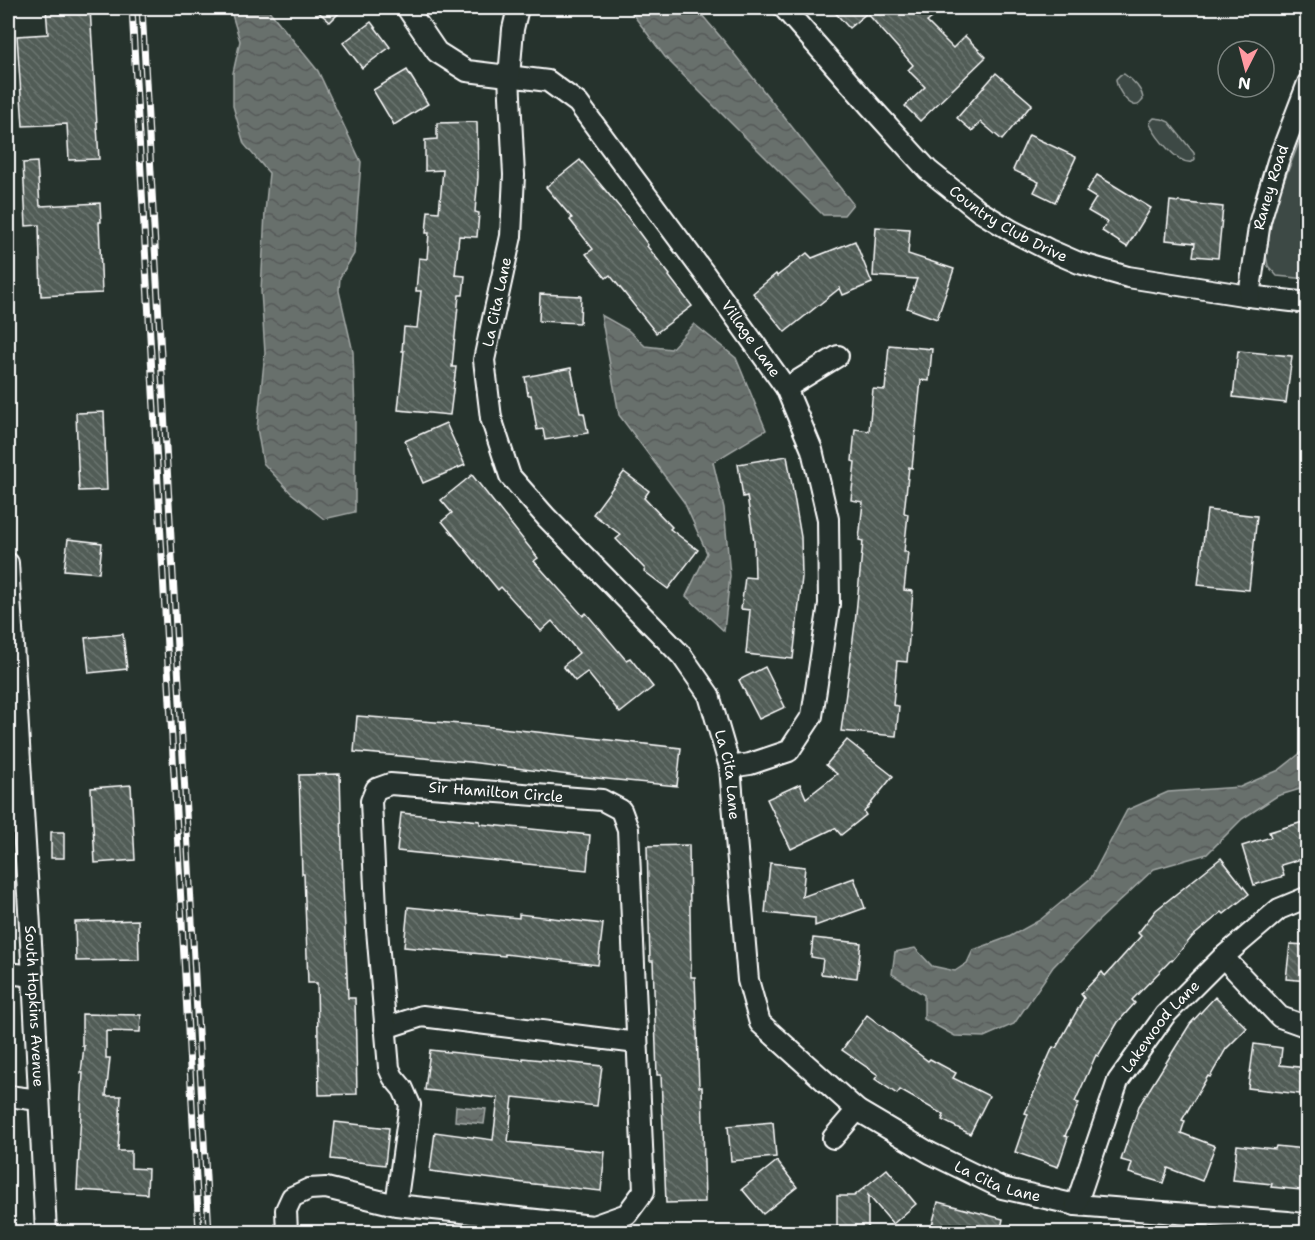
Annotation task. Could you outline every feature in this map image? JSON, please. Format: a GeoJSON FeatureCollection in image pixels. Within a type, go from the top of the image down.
{"type":"FeatureCollection","features":[{"type":"Feature","properties":{"kind":"street","name":"Village Lane"},"geometry":{"type":"LineString","coordinates":[[407,8],[437,52],[467,71],[548,81],[578,103],[786,388],[812,450],[828,519],[829,604],[812,716],[789,751],[750,764],[730,767]]}},
{"type":"Feature","properties":{"kind":"street","name":"La Cita Lane"},"geometry":{"type":"LineString","coordinates":[[518,8],[513,29],[509,77],[514,175],[511,236],[484,360],[491,418],[510,476],[546,517],[682,656],[709,695],[730,767],[748,980],[759,1023],[857,1110],[930,1153],[1002,1188],[1076,1205],[1288,1222],[1308,1226]]}},
{"type":"Feature","properties":{"kind":"street","name":"Country Club Drive"},"geometry":{"type":"LineString","coordinates":[[784,8],[928,170],[979,211],[1049,250],[1079,263],[1128,277],[1308,303]]}},
{"type":"Feature","properties":{"kind":"street","name":"Raney Road"},"geometry":{"type":"LineString","coordinates":[[1250,296],[1260,221],[1278,161],[1308,82]]}},
{"type":"Feature","properties":{"kind":"street"},"geometry":{"type":"LineString","coordinates":[[786,388],[838,356]]}},
{"type":"Feature","properties":{"kind":"street","name":"South Hopkins Avenue"},"geometry":{"type":"LineString","coordinates":[[8,563],[46,1233]]}},
{"type":"Feature","properties":{"kind":"street","name":"Sir Hamilton Circle"},"geometry":{"type":"LineString","coordinates":[[287,1233],[286,1210],[292,1197],[309,1189],[326,1188],[396,1205],[593,1226],[627,1214],[644,1191],[628,829],[621,810],[602,800],[390,784],[376,789],[371,801],[377,930],[388,1068],[403,1089],[410,1105],[396,1205]]}},
{"type":"Feature","properties":{"kind":"street","name":"Lakewood Lane"},"geometry":{"type":"LineString","coordinates":[[1076,1205],[1118,1081],[1165,1015],[1223,957],[1279,909],[1308,897]]}},
{"type":"Feature","properties":{"kind":"street"},"geometry":{"type":"LineString","coordinates":[[1223,957],[1280,1017],[1308,1027]]}},
{"type":"Feature","properties":{"kind":"street"},"geometry":{"type":"LineString","coordinates":[[8,973],[33,976]]}},
{"type":"Feature","properties":{"kind":"street"},"geometry":{"type":"LineString","coordinates":[[385,1028],[422,1016],[638,1043]]}},
{"type":"Feature","properties":{"kind":"street"},"geometry":{"type":"LineString","coordinates":[[8,1096],[39,1100]]}},
{"type":"Feature","properties":{"kind":"street"},"geometry":{"type":"LineString","coordinates":[[833,1138],[857,1110]]}},
{"type":"Feature","properties":{"kind":"shaded area"},"geometry":{"type":"Polygon","coordinates":[[[1124,74],[1134,82],[1141,93],[1143,100],[1138,105],[1124,98],[1119,90],[1116,79],[1124,74]]]}},
{"type":"Feature","properties":{"kind":"shaded area"},"geometry":{"type":"Polygon","coordinates":[[[1154,118],[1169,122],[1194,153],[1195,159],[1192,162],[1180,159],[1162,143],[1150,124],[1154,118]]]}},
{"type":"Feature","properties":{"kind":"shaded area"},"geometry":{"type":"Polygon","coordinates":[[[1307,122],[1307,279],[1277,276],[1268,266],[1266,256],[1273,209],[1307,122]]]}},
{"type":"Feature","properties":{"kind":"water"},"geometry":{"type":"Polygon","coordinates":[[[230,8],[267,8],[318,71],[361,162],[354,254],[340,277],[339,291],[353,352],[355,512],[324,519],[291,493],[263,463],[257,428],[265,353],[261,291],[269,173],[244,144],[233,106],[233,73],[240,41],[230,8]]]}},
{"type":"Feature","properties":{"kind":"water"},"geometry":{"type":"Polygon","coordinates":[[[628,8],[696,8],[853,204],[844,215],[823,215],[665,57],[628,8]]]}},
{"type":"Feature","properties":{"kind":"water"},"geometry":{"type":"Polygon","coordinates":[[[601,315],[628,330],[645,346],[671,349],[694,324],[736,358],[766,430],[713,462],[724,508],[730,576],[724,631],[686,596],[707,553],[684,502],[619,415],[601,315]]]}},
{"type":"Feature","properties":{"kind":"water"},"geometry":{"type":"Polygon","coordinates":[[[1307,748],[1307,787],[1277,796],[1242,819],[1207,854],[1154,869],[1053,967],[1014,1024],[984,1037],[955,1036],[924,1019],[924,995],[892,974],[895,952],[915,948],[932,966],[955,971],[967,963],[973,950],[1009,937],[1040,920],[1091,878],[1127,810],[1168,792],[1240,787],[1279,770],[1307,748]]]}},
{"type":"Feature","properties":{"kind":"water"},"geometry":{"type":"Polygon","coordinates":[[[456,1106],[486,1109],[484,1124],[455,1121],[456,1106]]]}},
{"type":"Feature","properties":{"kind":"building"},"geometry":{"type":"Polygon","coordinates":[[[46,8],[90,8],[99,159],[69,160],[67,124],[23,126],[17,36],[48,34],[46,8]]]}},
{"type":"Feature","properties":{"kind":"building"},"geometry":{"type":"Polygon","coordinates":[[[314,8],[344,8],[330,22],[314,8]]]}},
{"type":"Feature","properties":{"kind":"building"},"geometry":{"type":"Polygon","coordinates":[[[831,8],[929,8],[936,15],[927,22],[953,48],[965,36],[986,57],[920,121],[905,106],[925,87],[908,70],[913,65],[867,13],[849,28],[831,8]]]}},
{"type":"Feature","properties":{"kind":"building"},"geometry":{"type":"Polygon","coordinates":[[[371,22],[390,47],[362,68],[343,43],[371,22]]]}},
{"type":"Feature","properties":{"kind":"building"},"geometry":{"type":"Polygon","coordinates":[[[407,70],[428,104],[394,125],[373,90],[407,70]]]}},
{"type":"Feature","properties":{"kind":"building"},"geometry":{"type":"Polygon","coordinates":[[[996,73],[1032,104],[1002,140],[981,122],[972,131],[957,118],[996,73]]]}},
{"type":"Feature","properties":{"kind":"building"},"geometry":{"type":"Polygon","coordinates":[[[477,122],[478,177],[475,212],[479,213],[477,237],[459,236],[455,275],[465,276],[463,295],[459,295],[452,367],[456,367],[450,415],[398,410],[404,327],[417,328],[421,291],[416,291],[419,258],[427,259],[428,211],[439,212],[443,170],[425,171],[425,140],[437,139],[437,123],[477,122]]]}},
{"type":"Feature","properties":{"kind":"building"},"geometry":{"type":"Polygon","coordinates":[[[1029,135],[1076,157],[1055,202],[1034,192],[1039,182],[1013,170],[1029,135]]]}},
{"type":"Feature","properties":{"kind":"building"},"geometry":{"type":"Polygon","coordinates":[[[580,160],[626,215],[692,306],[656,333],[610,275],[606,278],[586,254],[593,249],[570,220],[572,218],[546,187],[580,160]]]}},
{"type":"Feature","properties":{"kind":"building"},"geometry":{"type":"Polygon","coordinates":[[[37,162],[40,206],[100,203],[102,293],[41,296],[39,225],[26,226],[23,163],[37,162]]]}},
{"type":"Feature","properties":{"kind":"building"},"geometry":{"type":"Polygon","coordinates":[[[1097,175],[1151,208],[1127,247],[1102,231],[1107,222],[1088,211],[1096,198],[1086,192],[1097,175]]]}},
{"type":"Feature","properties":{"kind":"building"},"geometry":{"type":"Polygon","coordinates":[[[1170,201],[1223,207],[1218,258],[1193,256],[1195,243],[1166,240],[1170,201]]]}},
{"type":"Feature","properties":{"kind":"building"},"geometry":{"type":"Polygon","coordinates":[[[876,227],[910,229],[908,254],[954,269],[937,319],[907,308],[917,279],[873,276],[876,227]]]}},
{"type":"Feature","properties":{"kind":"building"},"geometry":{"type":"Polygon","coordinates":[[[855,241],[872,283],[843,295],[840,288],[785,332],[753,293],[807,253],[812,258],[855,241]]]}},
{"type":"Feature","properties":{"kind":"building"},"geometry":{"type":"Polygon","coordinates":[[[540,294],[581,296],[580,323],[539,321],[540,294]]]}},
{"type":"Feature","properties":{"kind":"building"},"geometry":{"type":"Polygon","coordinates":[[[889,345],[932,349],[929,381],[921,380],[912,468],[909,467],[904,513],[908,514],[904,552],[908,552],[904,590],[913,591],[907,662],[897,661],[893,705],[899,706],[896,736],[841,731],[863,541],[859,540],[863,502],[851,500],[855,462],[852,461],[855,429],[869,431],[873,389],[885,390],[889,345]]]}},
{"type":"Feature","properties":{"kind":"building"},"geometry":{"type":"Polygon","coordinates":[[[1238,351],[1292,356],[1286,403],[1233,397],[1238,351]]]}},
{"type":"Feature","properties":{"kind":"building"},"geometry":{"type":"Polygon","coordinates":[[[571,368],[580,413],[584,413],[588,433],[545,440],[543,429],[537,430],[531,395],[528,395],[525,377],[571,368]]]}},
{"type":"Feature","properties":{"kind":"building"},"geometry":{"type":"Polygon","coordinates":[[[104,412],[107,490],[79,491],[76,413],[104,412]]]}},
{"type":"Feature","properties":{"kind":"building"},"geometry":{"type":"Polygon","coordinates":[[[446,423],[465,465],[423,483],[405,441],[446,423]]]}},
{"type":"Feature","properties":{"kind":"building"},"geometry":{"type":"Polygon","coordinates":[[[787,456],[801,537],[802,577],[793,659],[746,654],[750,610],[741,609],[745,577],[755,578],[754,541],[747,496],[743,497],[738,464],[787,456]]]}},
{"type":"Feature","properties":{"kind":"building"},"geometry":{"type":"Polygon","coordinates":[[[624,472],[649,491],[644,498],[672,527],[670,529],[698,550],[668,589],[644,571],[645,569],[616,539],[621,535],[593,514],[624,472]]]}},
{"type":"Feature","properties":{"kind":"building"},"geometry":{"type":"Polygon","coordinates":[[[472,475],[538,558],[534,561],[583,616],[586,613],[626,660],[630,658],[653,687],[620,713],[587,672],[575,681],[563,666],[579,653],[552,621],[541,631],[501,587],[498,590],[442,521],[452,513],[441,500],[472,475]]]}},
{"type":"Feature","properties":{"kind":"building"},"geometry":{"type":"Polygon","coordinates":[[[1207,510],[1257,516],[1249,590],[1198,585],[1207,510]]]}},
{"type":"Feature","properties":{"kind":"building"},"geometry":{"type":"Polygon","coordinates":[[[68,539],[102,543],[99,573],[64,570],[68,539]]]}},
{"type":"Feature","properties":{"kind":"building"},"geometry":{"type":"Polygon","coordinates":[[[123,634],[127,669],[89,673],[85,638],[123,634]]]}},
{"type":"Feature","properties":{"kind":"building"},"geometry":{"type":"Polygon","coordinates":[[[765,667],[785,707],[759,719],[739,680],[765,667]]]}},
{"type":"Feature","properties":{"kind":"building"},"geometry":{"type":"Polygon","coordinates":[[[357,716],[474,725],[681,748],[677,786],[470,762],[354,752],[357,716]]]}},
{"type":"Feature","properties":{"kind":"building"},"geometry":{"type":"Polygon","coordinates":[[[847,740],[893,776],[864,812],[866,815],[841,835],[835,828],[791,849],[767,799],[800,784],[806,798],[837,774],[826,765],[847,740]]]}},
{"type":"Feature","properties":{"kind":"building"},"geometry":{"type":"Polygon","coordinates":[[[340,774],[348,998],[355,998],[357,1094],[319,1095],[317,983],[308,983],[299,775],[340,774]]]}},
{"type":"Feature","properties":{"kind":"building"},"geometry":{"type":"Polygon","coordinates":[[[131,785],[135,860],[95,863],[91,788],[131,785]]]}},
{"type":"Feature","properties":{"kind":"building"},"geometry":{"type":"Polygon","coordinates":[[[401,813],[590,835],[587,870],[397,851],[401,813]]]}},
{"type":"Feature","properties":{"kind":"building"},"geometry":{"type":"Polygon","coordinates":[[[1303,822],[1308,838],[1308,857],[1281,865],[1284,876],[1254,885],[1242,846],[1271,837],[1269,832],[1303,822]]]}},
{"type":"Feature","properties":{"kind":"building"},"geometry":{"type":"Polygon","coordinates":[[[51,832],[64,832],[64,858],[51,858],[51,832]]]}},
{"type":"Feature","properties":{"kind":"building"},"geometry":{"type":"Polygon","coordinates":[[[689,845],[691,977],[695,977],[699,1087],[702,1087],[705,1202],[666,1203],[661,1075],[657,1075],[653,961],[650,961],[647,846],[689,845]]]}},
{"type":"Feature","properties":{"kind":"building"},"geometry":{"type":"Polygon","coordinates":[[[1221,858],[1249,894],[1224,914],[1222,912],[1192,937],[1172,961],[1132,1000],[1135,1003],[1118,1022],[1098,1056],[1096,1055],[1075,1102],[1079,1103],[1065,1136],[1068,1137],[1058,1167],[1015,1152],[1028,1114],[1025,1113],[1040,1076],[1053,1047],[1056,1048],[1084,998],[1081,994],[1102,972],[1105,976],[1141,936],[1138,933],[1156,910],[1221,858]]]}},
{"type":"Feature","properties":{"kind":"building"},"geometry":{"type":"Polygon","coordinates":[[[770,863],[805,867],[802,897],[854,878],[865,908],[815,926],[815,918],[765,913],[770,863]]]}},
{"type":"Feature","properties":{"kind":"building"},"geometry":{"type":"Polygon","coordinates":[[[408,907],[519,918],[519,914],[603,924],[598,965],[505,954],[505,956],[404,947],[408,907]]]}},
{"type":"Feature","properties":{"kind":"building"},"geometry":{"type":"Polygon","coordinates":[[[138,920],[139,960],[76,961],[75,922],[138,920]]]}},
{"type":"Feature","properties":{"kind":"building"},"geometry":{"type":"Polygon","coordinates":[[[813,938],[861,943],[857,978],[821,974],[823,959],[811,957],[813,938]]]}},
{"type":"Feature","properties":{"kind":"building"},"geometry":{"type":"Polygon","coordinates":[[[1290,944],[1308,945],[1308,981],[1286,979],[1290,944]]]}},
{"type":"Feature","properties":{"kind":"building"},"geometry":{"type":"Polygon","coordinates":[[[1215,997],[1247,1028],[1226,1049],[1182,1120],[1185,1121],[1181,1133],[1215,1146],[1202,1181],[1168,1168],[1163,1183],[1129,1173],[1132,1163],[1121,1160],[1139,1106],[1190,1024],[1215,997]]]}},
{"type":"Feature","properties":{"kind":"building"},"geometry":{"type":"Polygon","coordinates":[[[82,1014],[141,1015],[140,1032],[106,1031],[106,1058],[110,1058],[106,1096],[121,1096],[118,1151],[131,1151],[131,1168],[148,1169],[147,1194],[77,1190],[84,1046],[82,1046],[82,1014]]]}},
{"type":"Feature","properties":{"kind":"building"},"geometry":{"type":"Polygon","coordinates":[[[867,1015],[928,1061],[930,1059],[956,1073],[953,1078],[989,1096],[970,1134],[942,1120],[944,1115],[900,1090],[897,1094],[875,1079],[878,1075],[842,1050],[867,1015]]]}},
{"type":"Feature","properties":{"kind":"building"},"geometry":{"type":"Polygon","coordinates":[[[1254,1044],[1282,1048],[1280,1065],[1308,1068],[1308,1095],[1248,1088],[1254,1044]]]}},
{"type":"Feature","properties":{"kind":"building"},"geometry":{"type":"Polygon","coordinates":[[[430,1050],[602,1066],[597,1106],[513,1097],[508,1142],[605,1152],[601,1191],[430,1171],[435,1132],[493,1140],[498,1098],[425,1090],[430,1050]]]}},
{"type":"Feature","properties":{"kind":"building"},"geometry":{"type":"Polygon","coordinates":[[[335,1122],[389,1128],[385,1165],[331,1159],[335,1122]]]}},
{"type":"Feature","properties":{"kind":"building"},"geometry":{"type":"Polygon","coordinates":[[[773,1122],[776,1157],[731,1161],[728,1126],[773,1122]]]}},
{"type":"Feature","properties":{"kind":"building"},"geometry":{"type":"Polygon","coordinates":[[[1237,1145],[1305,1149],[1301,1190],[1233,1180],[1237,1145]]]}},
{"type":"Feature","properties":{"kind":"building"},"geometry":{"type":"Polygon","coordinates":[[[777,1161],[797,1187],[763,1214],[742,1189],[777,1161]]]}},
{"type":"Feature","properties":{"kind":"building"},"geometry":{"type":"Polygon","coordinates":[[[887,1169],[916,1204],[893,1224],[868,1195],[868,1233],[837,1233],[837,1196],[854,1196],[887,1169]]]}},
{"type":"Feature","properties":{"kind":"building"},"geometry":{"type":"Polygon","coordinates":[[[938,1202],[1003,1219],[1000,1233],[930,1233],[938,1202]]]}},
{"type":"Feature","properties":{"kind":"waterway"},"geometry":{"type":"LineString","coordinates":[[347,1230],[371,1232]]}},
{"type":"Feature","properties":{"kind":"railway"},"geometry":{"type":"LineString","coordinates":[[132,8],[199,1232]]}},
{"type":"Feature","properties":{"kind":"railway"},"geometry":{"type":"LineString","coordinates":[[142,8],[209,1232]]}}]}
